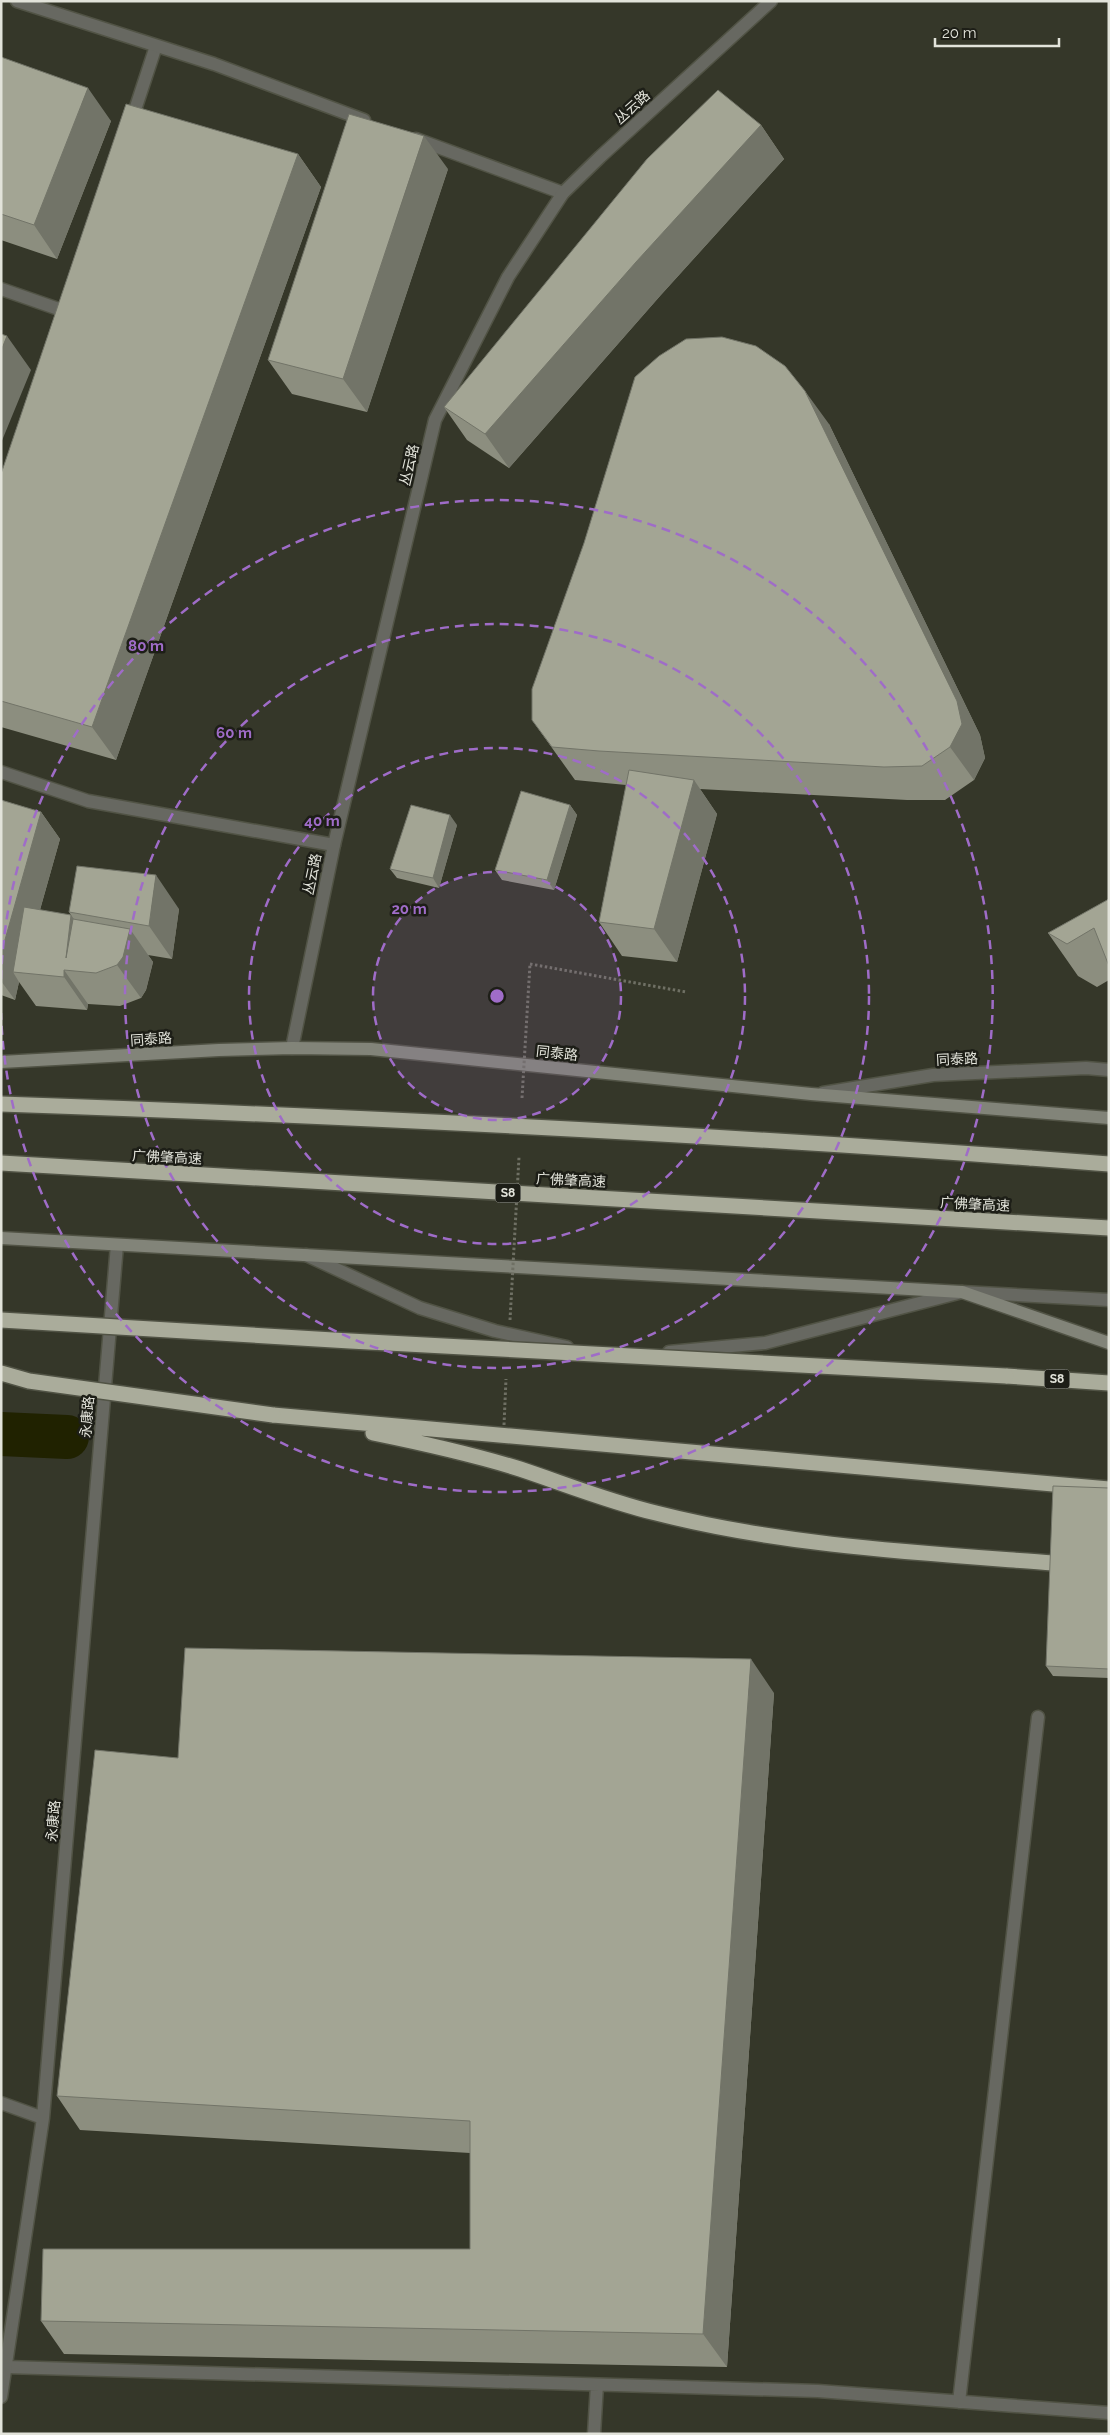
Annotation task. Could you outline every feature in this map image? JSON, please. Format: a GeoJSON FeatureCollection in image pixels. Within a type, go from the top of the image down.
{"type":"FeatureCollection","features":[{"type":"Feature","properties":{"kind":"highway"},"geometry":{"type":"LineString","coordinates":[[1,1104],[425,1121],[868,1146],[1109,1164]]}},
{"type":"Feature","properties":{"kind":"highway","name":"广佛肇高速"},"geometry":{"type":"LineString","coordinates":[[1,1163],[1109,1228]]}},
{"type":"Feature","properties":{"kind":"highway","name":"S8"},"geometry":{"type":"LineString","coordinates":[[1,1320],[1109,1383]]}},
{"type":"Feature","properties":{"kind":"highway"},"geometry":{"type":"LineString","coordinates":[[1,1373],[29,1381],[344,1426],[425,1444],[517,1468],[656,1513],[738,1530],[922,1554],[1053,1563]]}},
{"type":"Feature","properties":{"kind":"highway"},"geometry":{"type":"LineString","coordinates":[[273,1415],[1109,1489]]}},
{"type":"Feature","properties":{"kind":"main road","name":"同泰路"},"geometry":{"type":"LineString","coordinates":[[1,1062],[292,1048],[371,1049],[811,1094]]}},
{"type":"Feature","properties":{"kind":"main road"},"geometry":{"type":"LineString","coordinates":[[811,1094],[1109,1118]]}},
{"type":"Feature","properties":{"kind":"main road"},"geometry":{"type":"LineString","coordinates":[[1,1238],[962,1292],[1109,1343]]}},
{"type":"Feature","properties":{"kind":"street"},"geometry":{"type":"LineString","coordinates":[[17,1],[214,64],[379,125]]}},
{"type":"Feature","properties":{"kind":"street","name":"丛云路"},"geometry":{"type":"LineString","coordinates":[[292,1048],[334,845],[435,420],[508,277],[563,193],[606,151],[771,1]]}},
{"type":"Feature","properties":{"kind":"street"},"geometry":{"type":"LineString","coordinates":[[126,138],[156,46]]}},
{"type":"Feature","properties":{"kind":"street"},"geometry":{"type":"LineString","coordinates":[[407,136],[563,193]]}},
{"type":"Feature","properties":{"kind":"street"},"geometry":{"type":"LineString","coordinates":[[1,290],[70,313]]}},
{"type":"Feature","properties":{"kind":"street"},"geometry":{"type":"LineString","coordinates":[[1,772],[88,801],[334,845]]}},
{"type":"Feature","properties":{"kind":"street","name":"同泰路"},"geometry":{"type":"LineString","coordinates":[[811,1094],[933,1075],[1086,1068],[1109,1070]]}},
{"type":"Feature","properties":{"kind":"street","name":"永康路"},"geometry":{"type":"LineString","coordinates":[[1,2397],[43,2118],[117,1245]]}},
{"type":"Feature","properties":{"kind":"street"},"geometry":{"type":"LineString","coordinates":[[304,1254],[420,1308],[495,1331],[551,1344],[599,1351],[656,1353],[766,1343],[962,1292],[1109,1300]]}},
{"type":"Feature","properties":{"kind":"street"},"geometry":{"type":"LineString","coordinates":[[959,2402],[1038,1717]]}},
{"type":"Feature","properties":{"kind":"street"},"geometry":{"type":"LineString","coordinates":[[1,2103],[43,2118]]}},
{"type":"Feature","properties":{"kind":"street"},"geometry":{"type":"LineString","coordinates":[[6,2367],[818,2392],[1109,2413]]}},
{"type":"Feature","properties":{"kind":"street"},"geometry":{"type":"LineString","coordinates":[[594,2434],[597,2385]]}},
{"type":"Feature","properties":{"kind":"path"},"geometry":{"type":"LineString","coordinates":[[522,1101],[530,964],[686,992]]}},
{"type":"Feature","properties":{"kind":"path"},"geometry":{"type":"LineString","coordinates":[[509,1327],[519,1150]]}},
{"type":"Feature","properties":{"kind":"path"},"geometry":{"type":"LineString","coordinates":[[504,1425],[506,1376]]}},
{"type":"Feature","properties":{"kind":"building"},"geometry":{"type":"Polygon","coordinates":[[[1,57],[88,88],[34,225],[1,214],[1,57]]]}},
{"type":"Feature","properties":{"kind":"building"},"geometry":{"type":"Polygon","coordinates":[[[718,90],[761,125],[636,262],[485,434],[444,407],[647,159],[718,90]]]}},
{"type":"Feature","properties":{"kind":"building"},"geometry":{"type":"Polygon","coordinates":[[[126,104],[298,154],[92,727],[1,701],[1,474],[126,104]]]}},
{"type":"Feature","properties":{"kind":"building"},"geometry":{"type":"Polygon","coordinates":[[[349,114],[424,136],[343,379],[268,360],[349,114]]]}},
{"type":"Feature","properties":{"kind":"building"},"geometry":{"type":"Polygon","coordinates":[[[1,334],[7,336],[1,351],[1,334]]]}},
{"type":"Feature","properties":{"kind":"building"},"geometry":{"type":"Polygon","coordinates":[[[722,337],[756,346],[785,366],[805,391],[957,701],[962,724],[950,747],[922,766],[884,767],[552,747],[532,720],[532,689],[584,543],[635,377],[659,356],[686,339],[722,337]]]}},
{"type":"Feature","properties":{"kind":"building"},"geometry":{"type":"Polygon","coordinates":[[[629,770],[694,780],[654,929],[599,922],[629,770]]]}},
{"type":"Feature","properties":{"kind":"building"},"geometry":{"type":"Polygon","coordinates":[[[521,791],[570,805],[547,880],[495,870],[521,791]]]}},
{"type":"Feature","properties":{"kind":"building"},"geometry":{"type":"Polygon","coordinates":[[[1,800],[41,812],[1,954],[1,800]]]}},
{"type":"Feature","properties":{"kind":"building"},"geometry":{"type":"Polygon","coordinates":[[[411,805],[450,815],[433,878],[390,869],[411,805]]]}},
{"type":"Feature","properties":{"kind":"building"},"geometry":{"type":"Polygon","coordinates":[[[77,866],[156,875],[149,926],[69,912],[77,866]]]}},
{"type":"Feature","properties":{"kind":"building"},"geometry":{"type":"Polygon","coordinates":[[[1109,899],[1109,966],[1094,928],[1067,944],[1048,933],[1109,899]]]}},
{"type":"Feature","properties":{"kind":"building"},"geometry":{"type":"Polygon","coordinates":[[[24,907],[71,915],[66,958],[73,919],[130,929],[123,957],[117,965],[96,973],[64,970],[64,977],[13,972],[24,907]]]}},
{"type":"Feature","properties":{"kind":"building"},"geometry":{"type":"Polygon","coordinates":[[[1053,1486],[1109,1488],[1109,1669],[1046,1666],[1053,1486]]]}},
{"type":"Feature","properties":{"kind":"building"},"geometry":{"type":"Polygon","coordinates":[[[185,1648],[751,1659],[703,2334],[41,2321],[43,2249],[470,2249],[470,2121],[57,2096],[95,1750],[178,1758],[185,1648]]]}},
{"type":"Feature","properties":{"kind":"waterway"},"geometry":{"type":"LineString","coordinates":[[1,1434],[67,1437]]}}]}
